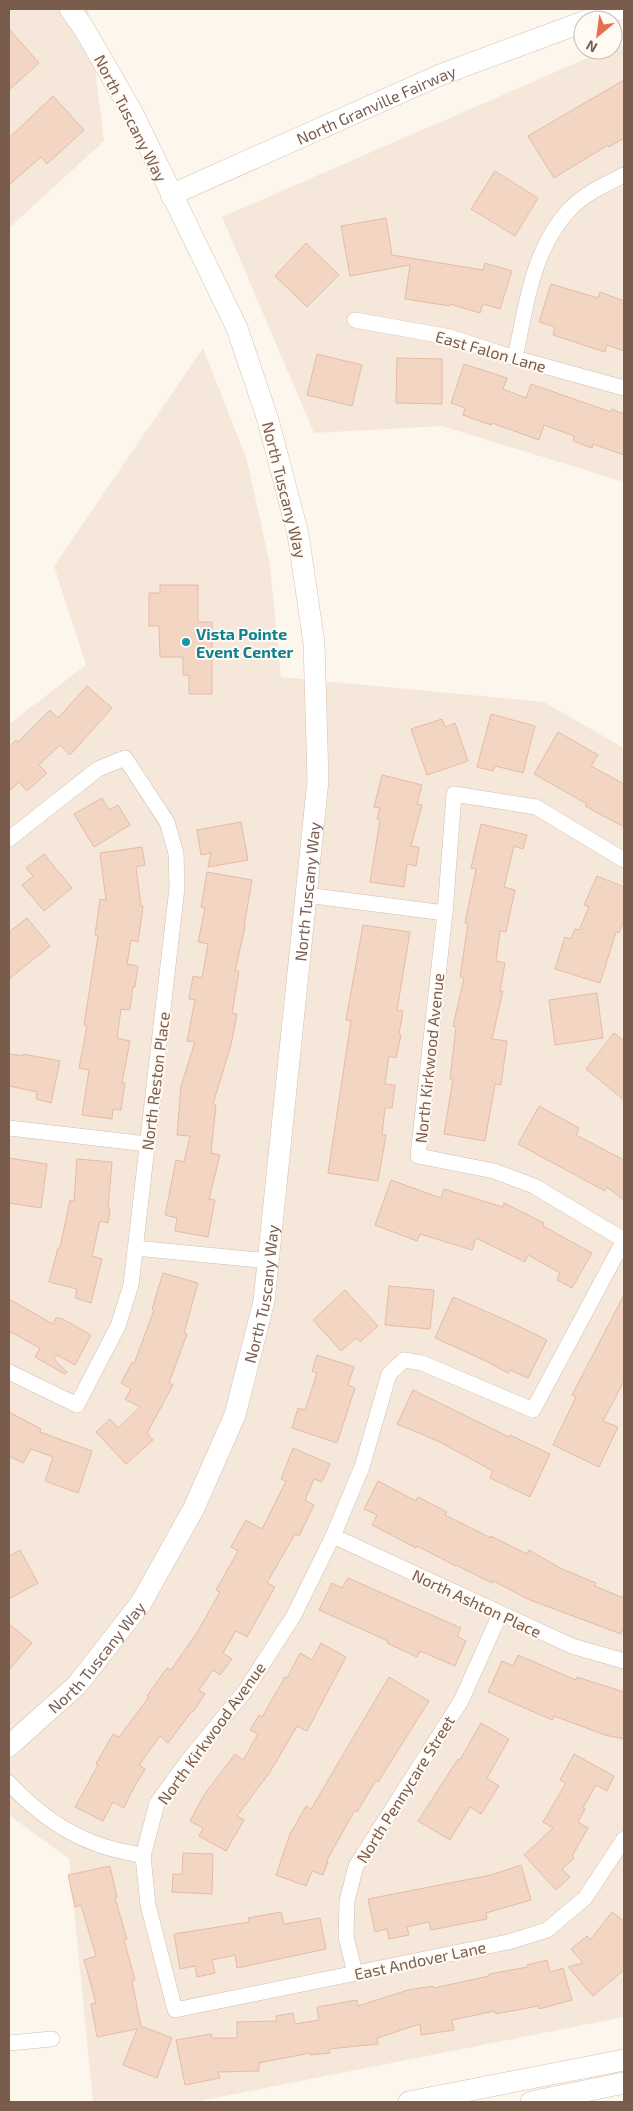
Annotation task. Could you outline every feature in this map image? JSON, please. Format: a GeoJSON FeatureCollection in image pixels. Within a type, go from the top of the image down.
{"type":"FeatureCollection","features":[{"type":"Feature","properties":{"kind":"street","name":"North Tuscany Way"},"geometry":{"type":"LineString","coordinates":[[9,1746],[77,1685],[135,1610],[194,1508],[235,1414],[264,1301],[318,772],[314,642],[298,534],[268,420],[237,328],[132,112],[70,9]]}},
{"type":"Feature","properties":{"kind":"street","name":"North Granville Fairway"},"geometry":{"type":"LineString","coordinates":[[171,195],[440,75],[573,26]]}},
{"type":"Feature","properties":{"kind":"street"},"geometry":{"type":"LineString","coordinates":[[515,358],[534,271],[548,240],[570,209],[600,187],[624,174]]}},
{"type":"Feature","properties":{"kind":"street","name":"East Falon Lane"},"geometry":{"type":"LineString","coordinates":[[355,320],[450,336],[515,358],[624,388]]}},
{"type":"Feature","properties":{"kind":"street","name":"North Reston Place"},"geometry":{"type":"LineString","coordinates":[[9,839],[98,769],[125,758],[167,822],[176,852],[177,888],[132,1284],[118,1326],[76,1405],[9,1372]]}},
{"type":"Feature","properties":{"kind":"street","name":"North Kirkwood Avenue"},"geometry":{"type":"LineString","coordinates":[[175,2010],[148,1905],[142,1856],[157,1803],[190,1758],[245,1691],[293,1617],[333,1536],[362,1467],[389,1374],[404,1360],[422,1363],[533,1410],[624,1240],[534,1186],[494,1171],[418,1156],[445,913],[454,794],[536,807],[624,860]]}},
{"type":"Feature","properties":{"kind":"street"},"geometry":{"type":"LineString","coordinates":[[306,896],[445,913]]}},
{"type":"Feature","properties":{"kind":"street"},"geometry":{"type":"LineString","coordinates":[[9,1128],[148,1144]]}},
{"type":"Feature","properties":{"kind":"street"},"geometry":{"type":"LineString","coordinates":[[136,1248],[268,1261]]}},
{"type":"Feature","properties":{"kind":"street","name":"North Ashton Place"},"geometry":{"type":"LineString","coordinates":[[333,1536],[572,1646],[624,1661]]}},
{"type":"Feature","properties":{"kind":"street","name":"North Pennycare Street"},"geometry":{"type":"LineString","coordinates":[[355,1973],[346,1937],[347,1901],[356,1866],[461,1700],[500,1614]]}},
{"type":"Feature","properties":{"kind":"street"},"geometry":{"type":"LineString","coordinates":[[9,1783],[28,1804],[61,1827],[97,1844],[142,1856]]}},
{"type":"Feature","properties":{"kind":"street","name":"East Andover Lane"},"geometry":{"type":"LineString","coordinates":[[175,2010],[508,1942],[547,1930],[586,1898],[624,1840]]}},
{"type":"Feature","properties":{"kind":"street"},"geometry":{"type":"LineString","coordinates":[[9,2043],[52,2039]]}},
{"type":"Feature","properties":{"kind":"street"},"geometry":{"type":"LineString","coordinates":[[409,2102],[624,2060]]}},
{"type":"Feature","properties":{"kind":"street"},"geometry":{"type":"LineString","coordinates":[[531,2102],[624,2083]]}},
{"type":"Feature","properties":{"kind":"shaded area"},"geometry":{"type":"Polygon","coordinates":[[[9,9],[88,9],[104,141],[9,228],[9,9]]]}},
{"type":"Feature","properties":{"kind":"shaded area"},"geometry":{"type":"Polygon","coordinates":[[[623,45],[624,482],[442,426],[314,433],[222,217],[583,60],[623,60],[623,45]]]}},
{"type":"Feature","properties":{"kind":"shaded area"},"geometry":{"type":"Polygon","coordinates":[[[203,348],[247,460],[270,565],[281,677],[544,702],[624,748],[624,2017],[195,2102],[93,2102],[69,1859],[9,1815],[9,724],[86,665],[54,566],[203,348]]]}},
{"type":"Feature","properties":{"kind":"building"},"geometry":{"type":"Polygon","coordinates":[[[9,29],[39,63],[9,90],[9,29]]]}},
{"type":"Feature","properties":{"kind":"building"},"geometry":{"type":"Polygon","coordinates":[[[624,80],[624,138],[609,147],[608,145],[554,178],[528,136],[624,80]]]}},
{"type":"Feature","properties":{"kind":"building"},"geometry":{"type":"Polygon","coordinates":[[[53,96],[84,130],[47,164],[41,157],[9,185],[9,138],[53,96]]]}},
{"type":"Feature","properties":{"kind":"building"},"geometry":{"type":"Polygon","coordinates":[[[495,171],[538,198],[515,236],[471,209],[495,171]]]}},
{"type":"Feature","properties":{"kind":"building"},"geometry":{"type":"Polygon","coordinates":[[[386,218],[392,255],[483,270],[485,263],[512,271],[500,309],[483,304],[480,313],[450,304],[450,306],[405,299],[410,265],[350,276],[341,226],[386,218]]]}},
{"type":"Feature","properties":{"kind":"building"},"geometry":{"type":"Polygon","coordinates":[[[306,243],[339,275],[307,307],[275,276],[306,243]]]}},
{"type":"Feature","properties":{"kind":"building"},"geometry":{"type":"Polygon","coordinates":[[[551,284],[598,298],[600,292],[624,301],[624,351],[607,345],[605,352],[553,335],[555,327],[539,322],[551,284]]]}},
{"type":"Feature","properties":{"kind":"building"},"geometry":{"type":"Polygon","coordinates":[[[317,354],[362,365],[352,406],[307,395],[317,354]]]}},
{"type":"Feature","properties":{"kind":"building"},"geometry":{"type":"Polygon","coordinates":[[[397,358],[442,359],[442,404],[396,403],[397,358]]]}},
{"type":"Feature","properties":{"kind":"building"},"geometry":{"type":"Polygon","coordinates":[[[464,364],[507,378],[503,389],[526,398],[531,384],[611,412],[612,409],[624,414],[624,455],[593,444],[592,448],[573,441],[574,436],[544,425],[539,440],[463,415],[465,408],[451,403],[464,364]]]}},
{"type":"Feature","properties":{"kind":"building","name":"Vista Pointe Event Center"},"geometry":{"type":"Polygon","coordinates":[[[160,585],[198,585],[198,622],[212,622],[212,694],[189,694],[189,675],[183,675],[183,657],[160,657],[159,626],[149,626],[149,593],[160,593],[160,585]]]}},
{"type":"Feature","properties":{"kind":"building"},"geometry":{"type":"Polygon","coordinates":[[[87,686],[112,708],[70,755],[60,745],[39,765],[47,773],[27,791],[19,782],[9,791],[9,747],[16,740],[18,742],[50,710],[58,718],[87,686]]]}},
{"type":"Feature","properties":{"kind":"building"},"geometry":{"type":"Polygon","coordinates":[[[491,714],[535,726],[523,773],[495,766],[493,771],[477,767],[491,714]]]}},
{"type":"Feature","properties":{"kind":"building"},"geometry":{"type":"Polygon","coordinates":[[[442,719],[445,727],[455,723],[468,761],[427,775],[411,729],[442,719]]]}},
{"type":"Feature","properties":{"kind":"building"},"geometry":{"type":"Polygon","coordinates":[[[558,732],[598,755],[591,766],[624,784],[624,827],[585,806],[587,804],[534,774],[558,732]]]}},
{"type":"Feature","properties":{"kind":"building"},"geometry":{"type":"Polygon","coordinates":[[[382,775],[422,785],[417,804],[422,805],[411,846],[419,847],[416,866],[407,864],[404,887],[370,882],[380,820],[377,819],[380,808],[374,807],[382,775]]]}},
{"type":"Feature","properties":{"kind":"building"},"geometry":{"type":"Polygon","coordinates":[[[102,798],[109,810],[118,805],[130,825],[94,847],[74,814],[102,798]]]}},
{"type":"Feature","properties":{"kind":"building"},"geometry":{"type":"Polygon","coordinates":[[[241,822],[248,860],[208,867],[211,853],[201,855],[197,830],[241,822]]]}},
{"type":"Feature","properties":{"kind":"building"},"geometry":{"type":"Polygon","coordinates":[[[481,824],[527,835],[523,849],[514,846],[504,887],[515,890],[506,932],[500,931],[496,961],[505,963],[500,991],[503,991],[492,1039],[507,1041],[501,1085],[495,1084],[485,1141],[444,1134],[453,1079],[450,1079],[456,1027],[453,1026],[464,978],[460,977],[468,924],[465,923],[476,869],[471,868],[481,824]]]}},
{"type":"Feature","properties":{"kind":"building"},"geometry":{"type":"Polygon","coordinates":[[[142,847],[145,865],[136,867],[141,906],[143,906],[138,942],[131,940],[127,964],[138,966],[130,1010],[121,1009],[117,1038],[130,1041],[122,1083],[125,1083],[121,1110],[113,1109],[112,1119],[82,1115],[89,1070],[79,1068],[87,1026],[84,1025],[98,936],[95,935],[100,899],[106,900],[100,853],[142,847]]]}},
{"type":"Feature","properties":{"kind":"building"},"geometry":{"type":"Polygon","coordinates":[[[44,854],[72,888],[44,911],[22,885],[33,876],[26,868],[44,854]]]}},
{"type":"Feature","properties":{"kind":"building"},"geometry":{"type":"Polygon","coordinates":[[[207,872],[252,880],[245,927],[235,971],[239,971],[232,1013],[237,1014],[231,1045],[213,1104],[216,1105],[211,1153],[220,1155],[209,1199],[215,1200],[208,1237],[175,1231],[177,1218],[165,1215],[176,1160],[184,1162],[190,1136],[177,1135],[181,1086],[195,1042],[187,1041],[195,1000],[189,999],[193,976],[202,978],[208,944],[198,942],[205,908],[201,907],[207,872]]]}},
{"type":"Feature","properties":{"kind":"building"},"geometry":{"type":"Polygon","coordinates":[[[597,876],[624,887],[624,920],[619,933],[616,932],[600,983],[555,969],[565,937],[571,939],[575,929],[579,930],[589,907],[584,905],[597,876]]]}},
{"type":"Feature","properties":{"kind":"building"},"geometry":{"type":"Polygon","coordinates":[[[27,918],[50,946],[9,979],[9,932],[27,918]]]}},
{"type":"Feature","properties":{"kind":"building"},"geometry":{"type":"Polygon","coordinates":[[[363,925],[410,932],[397,1010],[403,1011],[399,1034],[401,1035],[396,1058],[389,1056],[385,1084],[395,1085],[392,1108],[385,1108],[382,1135],[386,1135],[378,1181],[328,1173],[351,1021],[346,1020],[363,925]]]}},
{"type":"Feature","properties":{"kind":"building"},"geometry":{"type":"Polygon","coordinates":[[[597,993],[603,1038],[555,1045],[549,1000],[597,993]]]}},
{"type":"Feature","properties":{"kind":"building"},"geometry":{"type":"Polygon","coordinates":[[[614,1033],[624,1041],[624,1100],[586,1069],[614,1033]]]}},
{"type":"Feature","properties":{"kind":"building"},"geometry":{"type":"Polygon","coordinates":[[[9,1054],[23,1056],[23,1054],[60,1061],[51,1103],[36,1099],[37,1092],[9,1086],[9,1054]]]}},
{"type":"Feature","properties":{"kind":"building"},"geometry":{"type":"Polygon","coordinates":[[[539,1106],[579,1128],[576,1135],[624,1160],[624,1200],[607,1187],[605,1191],[518,1144],[539,1106]]]}},
{"type":"Feature","properties":{"kind":"building"},"geometry":{"type":"Polygon","coordinates":[[[9,1158],[47,1164],[41,1208],[9,1203],[9,1158]]]}},
{"type":"Feature","properties":{"kind":"building"},"geometry":{"type":"Polygon","coordinates":[[[77,1159],[112,1162],[108,1223],[100,1221],[92,1256],[102,1259],[91,1303],[75,1298],[77,1289],[49,1282],[58,1248],[60,1248],[70,1200],[74,1201],[77,1159]]]}},
{"type":"Feature","properties":{"kind":"building"},"geometry":{"type":"Polygon","coordinates":[[[391,1180],[441,1198],[444,1189],[503,1207],[504,1203],[544,1223],[543,1226],[592,1253],[572,1288],[557,1280],[560,1273],[528,1255],[525,1262],[476,1238],[472,1250],[420,1234],[417,1241],[375,1225],[391,1180]]]}},
{"type":"Feature","properties":{"kind":"building"},"geometry":{"type":"Polygon","coordinates":[[[163,1273],[198,1283],[184,1333],[187,1334],[169,1383],[173,1385],[147,1433],[153,1440],[126,1464],[96,1432],[110,1419],[118,1428],[140,1407],[125,1399],[131,1389],[121,1383],[132,1362],[134,1364],[154,1310],[152,1309],[163,1273]]]}},
{"type":"Feature","properties":{"kind":"building"},"geometry":{"type":"Polygon","coordinates":[[[389,1286],[434,1290],[430,1329],[385,1325],[389,1286]]]}},
{"type":"Feature","properties":{"kind":"building"},"geometry":{"type":"Polygon","coordinates":[[[345,1290],[378,1326],[360,1342],[356,1338],[341,1351],[313,1320],[345,1290]]]}},
{"type":"Feature","properties":{"kind":"building"},"geometry":{"type":"Polygon","coordinates":[[[624,1295],[624,1381],[603,1421],[618,1427],[599,1467],[553,1445],[576,1397],[572,1395],[624,1295]]]}},
{"type":"Feature","properties":{"kind":"building"},"geometry":{"type":"Polygon","coordinates":[[[453,1297],[547,1340],[528,1378],[510,1370],[508,1373],[435,1338],[453,1297]]]}},
{"type":"Feature","properties":{"kind":"building"},"geometry":{"type":"Polygon","coordinates":[[[9,1299],[53,1324],[56,1318],[61,1318],[91,1335],[75,1365],[57,1355],[54,1359],[67,1372],[65,1374],[35,1357],[40,1348],[9,1331],[9,1299]]]}},
{"type":"Feature","properties":{"kind":"building"},"geometry":{"type":"Polygon","coordinates":[[[317,1355],[354,1367],[348,1385],[355,1388],[337,1443],[292,1428],[298,1408],[305,1410],[317,1373],[312,1371],[317,1355]]]}},
{"type":"Feature","properties":{"kind":"building"},"geometry":{"type":"Polygon","coordinates":[[[413,1390],[509,1437],[510,1435],[550,1454],[530,1497],[490,1478],[493,1471],[438,1441],[397,1424],[413,1390]]]}},
{"type":"Feature","properties":{"kind":"building"},"geometry":{"type":"Polygon","coordinates":[[[9,1412],[41,1429],[40,1432],[92,1451],[78,1493],[45,1481],[53,1457],[31,1449],[23,1463],[9,1456],[9,1412]]]}},
{"type":"Feature","properties":{"kind":"building"},"geometry":{"type":"Polygon","coordinates":[[[293,1448],[330,1464],[322,1482],[314,1479],[305,1500],[314,1505],[299,1536],[295,1534],[267,1583],[275,1587],[247,1637],[236,1631],[223,1653],[232,1659],[220,1675],[213,1670],[199,1690],[205,1694],[168,1743],[160,1736],[139,1765],[145,1769],[124,1808],[113,1802],[103,1821],[75,1807],[113,1734],[119,1737],[149,1697],[147,1696],[167,1668],[171,1670],[198,1631],[220,1592],[216,1590],[238,1551],[231,1547],[246,1520],[262,1529],[286,1481],[281,1479],[293,1448]]]}},
{"type":"Feature","properties":{"kind":"building"},"geometry":{"type":"Polygon","coordinates":[[[378,1481],[416,1501],[418,1497],[447,1512],[445,1515],[491,1538],[491,1536],[527,1554],[529,1550],[560,1568],[596,1583],[594,1586],[624,1598],[624,1625],[621,1634],[530,1600],[417,1546],[416,1548],[372,1525],[377,1515],[364,1509],[378,1481]]]}},
{"type":"Feature","properties":{"kind":"building"},"geometry":{"type":"Polygon","coordinates":[[[20,1550],[38,1583],[9,1599],[9,1556],[20,1550]]]}},
{"type":"Feature","properties":{"kind":"building"},"geometry":{"type":"Polygon","coordinates":[[[348,1578],[461,1628],[457,1636],[466,1641],[455,1666],[420,1651],[417,1657],[387,1643],[388,1641],[319,1610],[332,1583],[342,1588],[348,1578]]]}},
{"type":"Feature","properties":{"kind":"building"},"geometry":{"type":"Polygon","coordinates":[[[9,1624],[32,1643],[9,1670],[9,1624]]]}},
{"type":"Feature","properties":{"kind":"building"},"geometry":{"type":"Polygon","coordinates":[[[321,1643],[346,1657],[307,1731],[297,1726],[270,1772],[237,1816],[244,1820],[226,1851],[199,1836],[203,1828],[190,1821],[204,1795],[235,1754],[243,1760],[258,1734],[250,1730],[259,1715],[262,1717],[285,1677],[287,1678],[300,1653],[312,1660],[321,1643]]]}},
{"type":"Feature","properties":{"kind":"building"},"geometry":{"type":"Polygon","coordinates":[[[518,1655],[576,1680],[577,1677],[624,1692],[624,1739],[605,1735],[554,1716],[552,1720],[488,1692],[502,1661],[513,1666],[518,1655]]]}},
{"type":"Feature","properties":{"kind":"building"},"geometry":{"type":"Polygon","coordinates":[[[389,1677],[429,1701],[378,1782],[376,1780],[357,1812],[355,1810],[327,1860],[323,1875],[312,1871],[306,1886],[276,1875],[290,1834],[306,1806],[311,1809],[389,1677]]]}},
{"type":"Feature","properties":{"kind":"building"},"geometry":{"type":"Polygon","coordinates":[[[481,1723],[509,1739],[487,1778],[499,1786],[481,1814],[470,1807],[450,1840],[418,1821],[458,1759],[460,1760],[481,1723]]]}},
{"type":"Feature","properties":{"kind":"building"},"geometry":{"type":"Polygon","coordinates":[[[574,1754],[614,1776],[607,1791],[596,1785],[583,1808],[585,1809],[578,1822],[588,1828],[572,1856],[574,1858],[562,1869],[570,1877],[556,1890],[524,1855],[553,1828],[543,1822],[566,1783],[560,1780],[574,1754]]]}},
{"type":"Feature","properties":{"kind":"building"},"geometry":{"type":"Polygon","coordinates":[[[183,1853],[213,1854],[212,1894],[172,1892],[173,1874],[182,1874],[183,1853]]]}},
{"type":"Feature","properties":{"kind":"building"},"geometry":{"type":"Polygon","coordinates":[[[521,1865],[531,1900],[486,1913],[487,1919],[431,1930],[429,1922],[407,1927],[409,1935],[389,1939],[387,1929],[375,1932],[368,1899],[491,1875],[521,1865]]]}},
{"type":"Feature","properties":{"kind":"building"},"geometry":{"type":"Polygon","coordinates":[[[110,1866],[117,1897],[115,1898],[127,1939],[124,1940],[135,1980],[132,1981],[141,2026],[172,2038],[157,2078],[123,2065],[137,2029],[97,2037],[91,2004],[96,2003],[84,1960],[96,1956],[81,1905],[75,1907],[68,1875],[110,1866]]]}},
{"type":"Feature","properties":{"kind":"building"},"geometry":{"type":"Polygon","coordinates":[[[281,1912],[284,1924],[320,1918],[326,1949],[237,1968],[235,1955],[212,1960],[215,1973],[197,1977],[195,1966],[180,1969],[174,1934],[249,1922],[248,1918],[281,1912]]]}},
{"type":"Feature","properties":{"kind":"building"},"geometry":{"type":"Polygon","coordinates":[[[612,1912],[624,1921],[624,1970],[593,1996],[568,1967],[583,1963],[571,1949],[587,1936],[590,1940],[612,1912]]]}},
{"type":"Feature","properties":{"kind":"building"},"geometry":{"type":"Polygon","coordinates":[[[547,1960],[550,1972],[563,1968],[572,2000],[539,2009],[538,2006],[496,2014],[495,2011],[452,2020],[454,2030],[421,2035],[420,2024],[377,2038],[378,2044],[329,2049],[330,2053],[310,2055],[310,2053],[259,2063],[259,2071],[218,2072],[220,2078],[185,2085],[176,2040],[211,2034],[212,2038],[237,2038],[237,2022],[277,2021],[276,2016],[293,2013],[295,2024],[319,2020],[317,2007],[357,2000],[358,2006],[408,1990],[433,1986],[434,1988],[489,1976],[489,1974],[528,1967],[527,1965],[547,1960]]]}},
{"type":"Feature","properties":{"kind":"place","name":"Vista Pointe Event Center"},"geometry":{"type":"Point","coordinates":[186,642]}}]}
